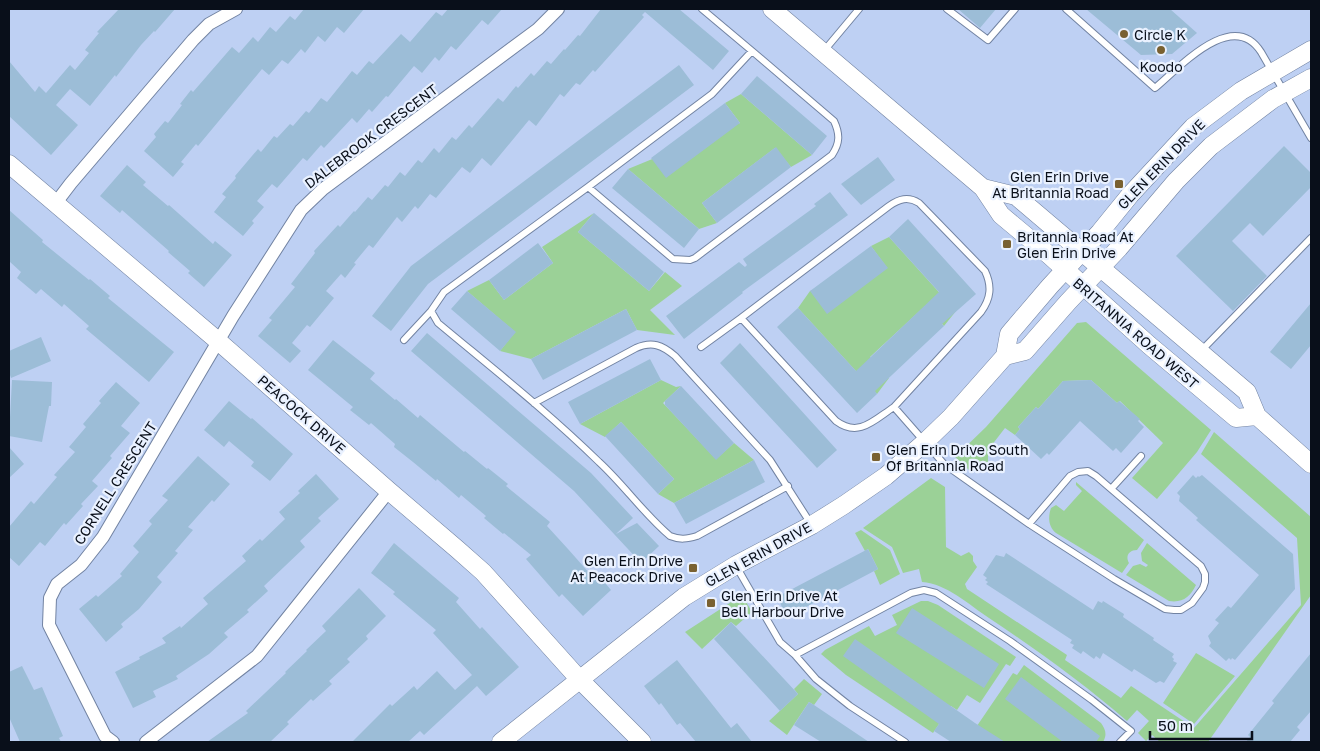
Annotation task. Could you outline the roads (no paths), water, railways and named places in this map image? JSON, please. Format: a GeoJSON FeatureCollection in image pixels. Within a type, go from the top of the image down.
{"type":"FeatureCollection","features":[{"type":"Feature","properties":{"kind":"street"},"geometry":{"type":"LineString","coordinates":[[54,204],[70,182],[193,40],[210,24],[236,9]]}},
{"type":"Feature","properties":{"kind":"street","name":"DALEBROOK CRESCENT"},"geometry":{"type":"LineString","coordinates":[[218,341],[301,210],[323,189],[538,29],[558,9]]}},
{"type":"Feature","properties":{"kind":"street","name":"BRITANNIA ROAD WEST"},"geometry":{"type":"LineString","coordinates":[[772,9],[983,188],[1001,215],[1149,345],[1236,418],[1257,416]]}},
{"type":"Feature","properties":{"kind":"street","name":"GLEN ERIN DRIVE"},"geometry":{"type":"LineString","coordinates":[[501,742],[684,597],[736,565],[812,525],[886,476],[951,417],[1005,356],[1009,334],[1193,127],[1241,91],[1311,50]]}},
{"type":"Feature","properties":{"kind":"street","name":"GLEN ERIN DRIVE"},"geometry":{"type":"LineString","coordinates":[[1005,356],[1025,351],[1176,181],[1211,146],[1255,112],[1311,78]]}},
{"type":"Feature","properties":{"kind":"street","name":"PEACOCK DRIVE"},"geometry":{"type":"LineString","coordinates":[[9,164],[218,341],[483,572],[580,680],[642,742]]}},
{"type":"Feature","properties":{"kind":"street","name":"BRITANNIA ROAD WEST"},"geometry":{"type":"LineString","coordinates":[[983,188],[1016,196],[1247,392],[1257,416],[1311,464]]}},
{"type":"Feature","properties":{"kind":"street","name":"CORNELL CRESCENT"},"geometry":{"type":"LineString","coordinates":[[113,742],[105,736],[49,625],[50,598],[57,584],[81,565],[103,537],[218,341]]}},
{"type":"Feature","properties":{"kind":"street"},"geometry":{"type":"LineString","coordinates":[[146,742],[257,656],[389,491]]}},
{"type":"Feature","properties":{"kind":"lane"},"geometry":{"type":"LineString","coordinates":[[588,187],[673,259],[690,260],[832,155],[839,142],[838,130],[834,122],[702,9]]}},
{"type":"Feature","properties":{"kind":"lane"},"geometry":{"type":"LineString","coordinates":[[823,53],[859,9]]}},
{"type":"Feature","properties":{"kind":"lane"},"geometry":{"type":"LineString","coordinates":[[947,9],[988,40],[1015,9]]}},
{"type":"Feature","properties":{"kind":"lane"},"geometry":{"type":"LineString","coordinates":[[1066,9],[1155,88],[1206,45],[1220,39],[1243,36],[1251,40],[1259,49],[1286,92],[1311,138]]}},
{"type":"Feature","properties":{"kind":"lane"},"geometry":{"type":"LineString","coordinates":[[404,340],[444,292],[712,94],[752,51]]}},
{"type":"Feature","properties":{"kind":"lane"},"geometry":{"type":"LineString","coordinates":[[701,347],[896,201],[908,199],[919,203],[985,271],[990,281],[988,303],[981,312],[894,407],[868,425],[860,428],[844,427],[836,420],[741,318]]}},
{"type":"Feature","properties":{"kind":"lane"},"geometry":{"type":"LineString","coordinates":[[1200,352],[1311,238]]}},
{"type":"Feature","properties":{"kind":"lane"},"geometry":{"type":"LineString","coordinates":[[430,311],[438,323],[534,403],[600,462],[670,536],[677,539],[689,539],[697,536],[788,486]]}},
{"type":"Feature","properties":{"kind":"lane"},"geometry":{"type":"LineString","coordinates":[[534,403],[636,348],[651,343],[657,344],[667,349],[688,370],[770,460],[812,525]]}},
{"type":"Feature","properties":{"kind":"lane"},"geometry":{"type":"LineString","coordinates":[[894,407],[944,464],[1029,524],[1164,609],[1186,608],[1203,588],[1205,574],[1201,566],[1112,488],[1088,471],[1078,472],[1070,476],[1029,524]]}},
{"type":"Feature","properties":{"kind":"lane"},"geometry":{"type":"LineString","coordinates":[[1112,488],[1141,456]]}},
{"type":"Feature","properties":{"kind":"lane"},"geometry":{"type":"LineString","coordinates":[[736,565],[780,642],[795,655],[816,679],[850,706],[905,742]]}},
{"type":"Feature","properties":{"kind":"lane"},"geometry":{"type":"LineString","coordinates":[[795,655],[911,593],[924,590],[936,592],[1010,641],[1092,700],[1131,731],[1120,742]]}},
{"type":"Feature","properties":{"kind":"place","name":"Circle K"},"geometry":{"type":"Point","coordinates":[1124,34]}},
{"type":"Feature","properties":{"kind":"place","name":"Koodo"},"geometry":{"type":"Point","coordinates":[1161,50]}},
{"type":"Feature","properties":{"kind":"place","name":"Glen Erin Drive At Britannia Road"},"geometry":{"type":"Point","coordinates":[1119,184]}},
{"type":"Feature","properties":{"kind":"place","name":"Britannia Road At Glen Erin Drive"},"geometry":{"type":"Point","coordinates":[1007,244]}},
{"type":"Feature","properties":{"kind":"place","name":"Glen Erin Drive South Of Britannia Road"},"geometry":{"type":"Point","coordinates":[876,457]}},
{"type":"Feature","properties":{"kind":"place","name":"Glen Erin Drive At Peacock Drive"},"geometry":{"type":"Point","coordinates":[693,568]}},
{"type":"Feature","properties":{"kind":"place","name":"Glen Erin Drive At Bell Harbour Drive"},"geometry":{"type":"Point","coordinates":[711,603]}}]}
